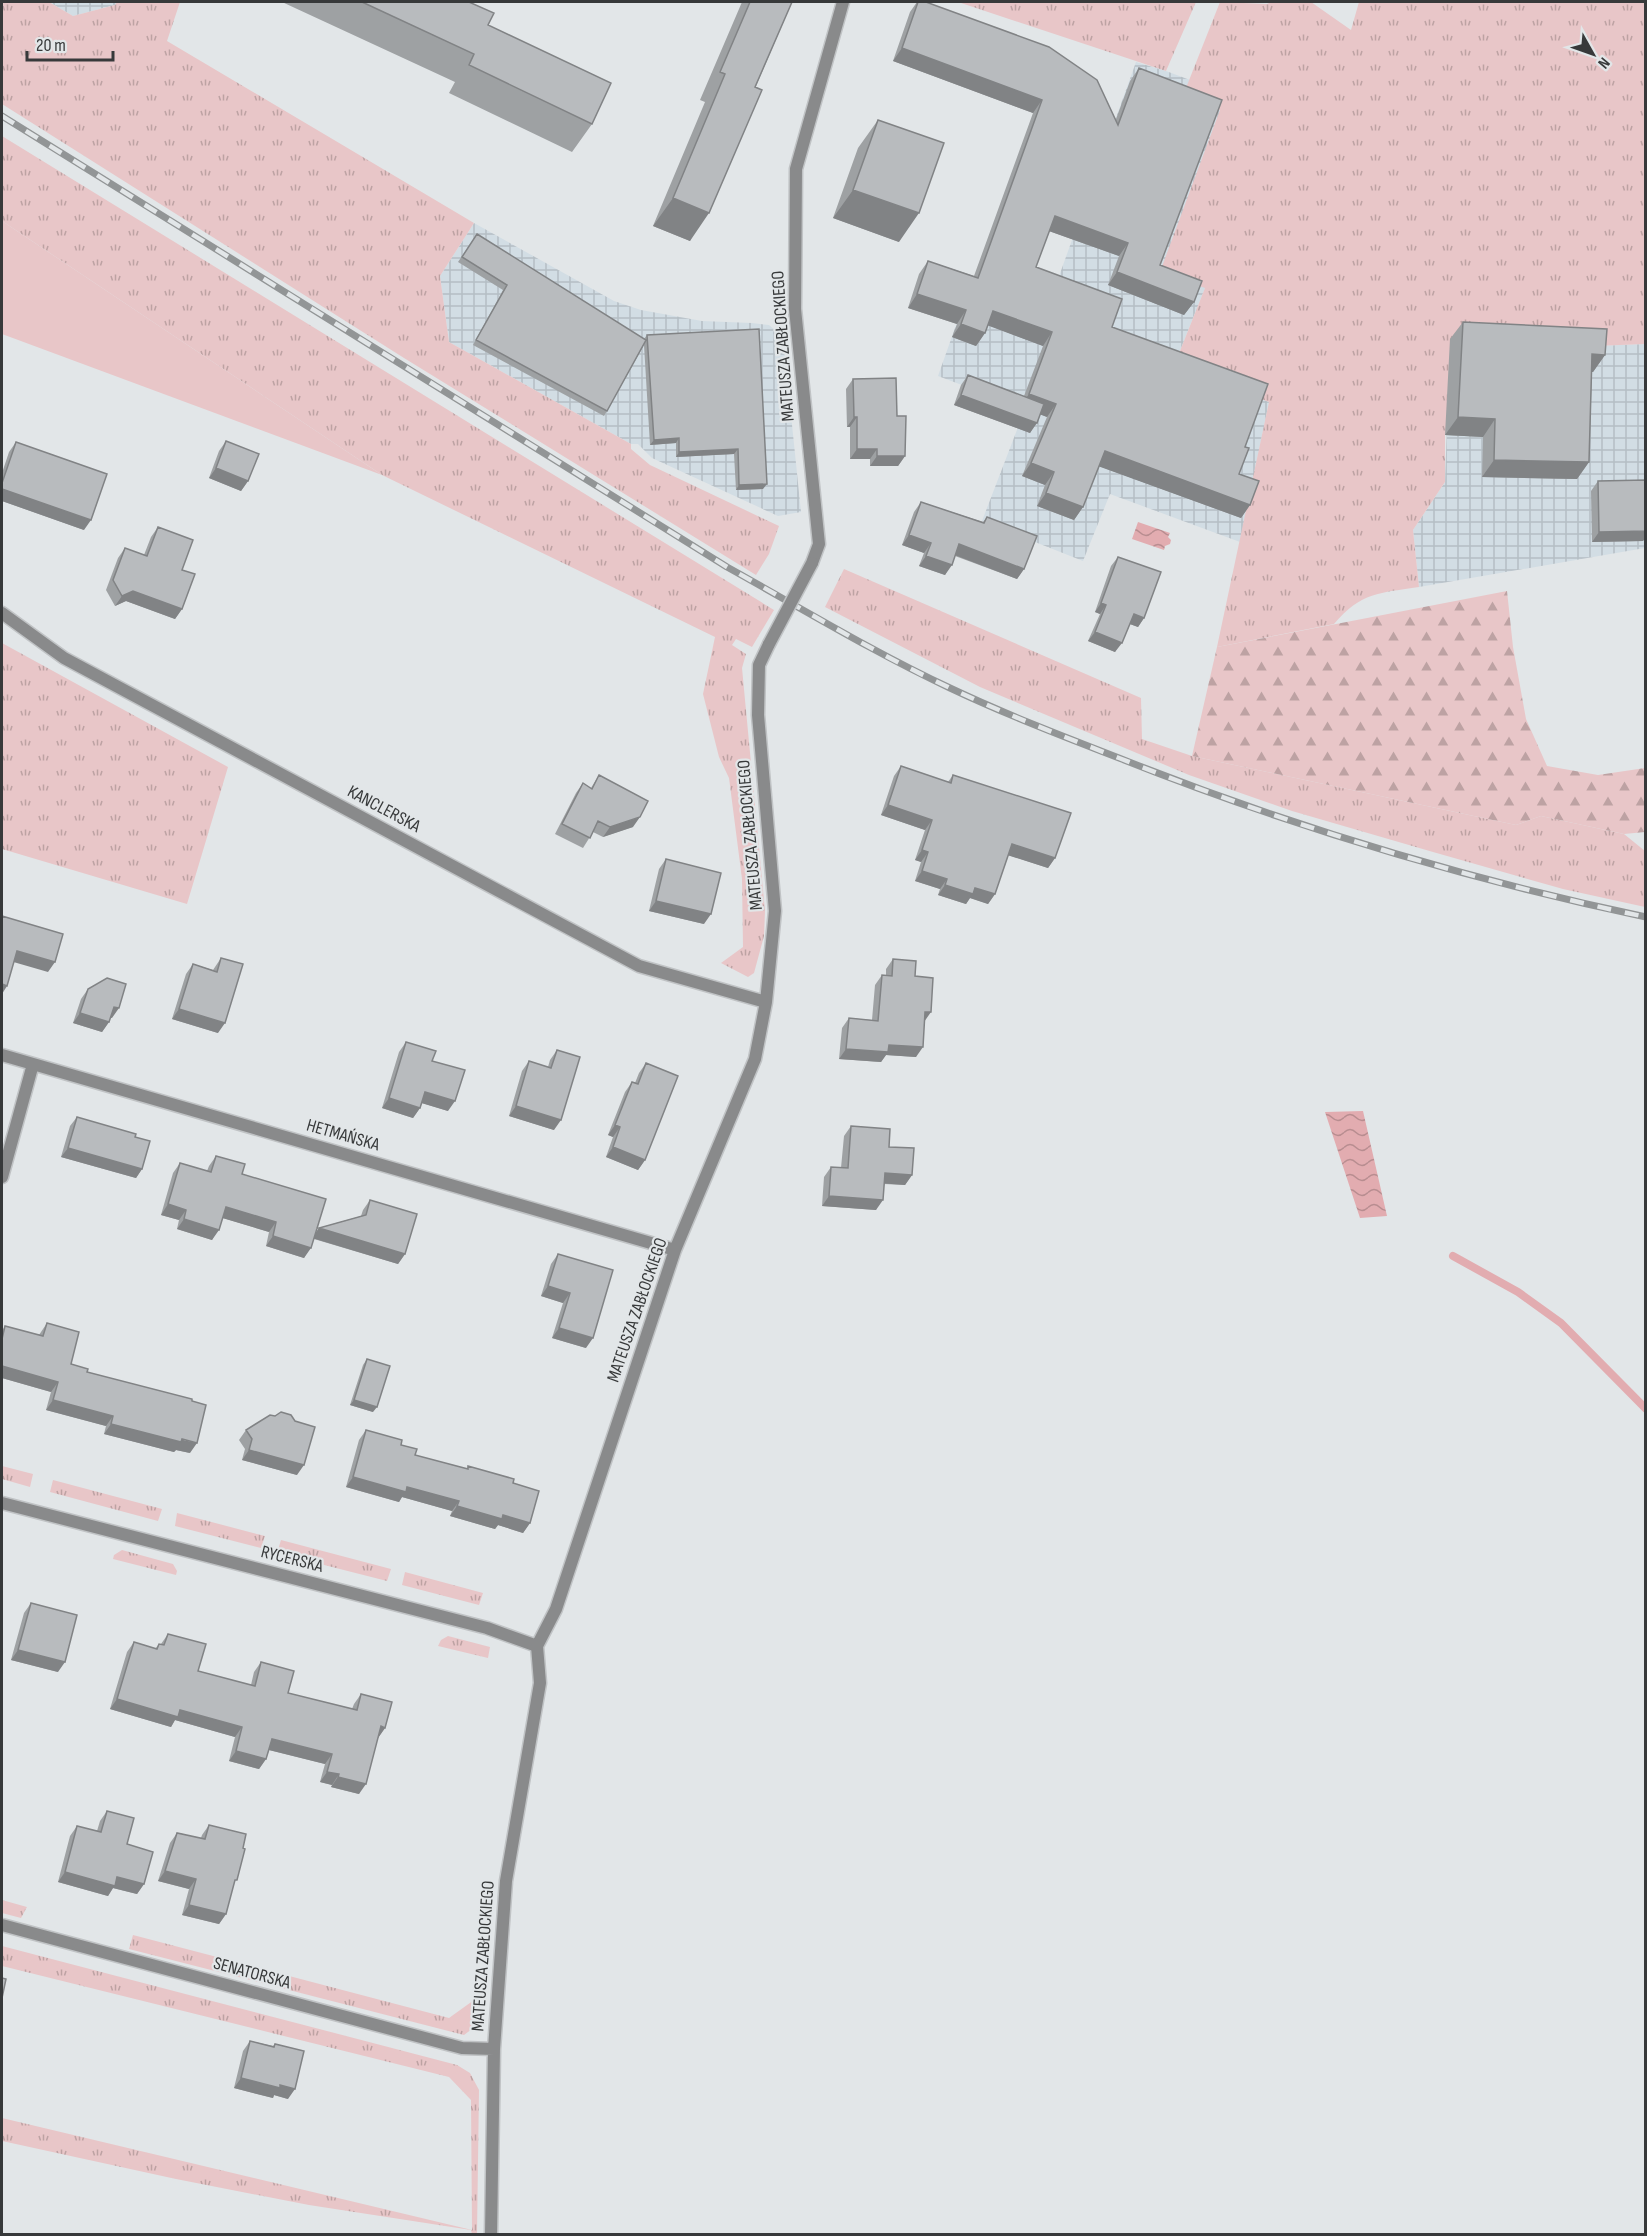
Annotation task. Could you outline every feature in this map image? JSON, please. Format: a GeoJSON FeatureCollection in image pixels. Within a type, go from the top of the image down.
{"type":"FeatureCollection","features":[{"type":"Feature","properties":{"kind":"street","name":"MATEUSZA ZABŁOCKIEGO"},"geometry":{"type":"LineString","coordinates":[[491,2235],[494,2049],[506,1881],[540,1683],[537,1646],[556,1609],[675,1250],[755,1059],[766,1002],[775,911],[758,715],[759,665],[812,563],[819,544],[795,309],[796,169],[843,2]]}},
{"type":"Feature","properties":{"kind":"street","name":"KANCLERSKA"},"geometry":{"type":"LineString","coordinates":[[2,613],[64,658],[639,966],[766,1002]]}},
{"type":"Feature","properties":{"kind":"street","name":"HETMAŃSKA"},"geometry":{"type":"LineString","coordinates":[[2,1055],[675,1250]]}},
{"type":"Feature","properties":{"kind":"street"},"geometry":{"type":"LineString","coordinates":[[2,1177],[33,1064]]}},
{"type":"Feature","properties":{"kind":"street","name":"RYCERSKA"},"geometry":{"type":"LineString","coordinates":[[2,1503],[487,1628],[537,1646]]}},
{"type":"Feature","properties":{"kind":"street","name":"SENATORSKA"},"geometry":{"type":"LineString","coordinates":[[2,1925],[462,2048],[494,2049]]}},
{"type":"Feature","properties":{"kind":"shaded area"},"geometry":{"type":"Polygon","coordinates":[[[49,2],[117,2],[115,5],[73,16],[49,2]]]}},
{"type":"Feature","properties":{"kind":"shaded area"},"geometry":{"type":"Polygon","coordinates":[[[1136,62],[1275,112],[1174,366],[1269,402],[1240,542],[1110,494],[1083,561],[982,521],[1025,409],[938,376],[961,311],[1044,318],[1136,62]]]}},
{"type":"Feature","properties":{"kind":"shaded area"},"geometry":{"type":"Polygon","coordinates":[[[474,223],[614,301],[641,310],[702,321],[769,325],[783,337],[801,512],[778,516],[652,458],[638,444],[631,444],[449,342],[440,276],[474,223]]]}},
{"type":"Feature","properties":{"kind":"shaded area"},"geometry":{"type":"Polygon","coordinates":[[[1450,339],[1595,346],[1645,344],[1645,548],[1419,587],[1413,530],[1445,482],[1450,339]]]}},
{"type":"Feature","properties":{"kind":"green space"},"geometry":{"type":"Polygon","coordinates":[[[2,2],[49,2],[73,16],[115,5],[117,2],[180,2],[167,41],[474,223],[440,276],[449,342],[631,444],[631,449],[650,465],[779,526],[769,554],[756,575],[404,358],[2,104],[2,2]]]}},
{"type":"Feature","properties":{"kind":"green space"},"geometry":{"type":"Polygon","coordinates":[[[958,2],[1196,2],[1166,71],[958,2]]]}},
{"type":"Feature","properties":{"kind":"green space"},"geometry":{"type":"Polygon","coordinates":[[[1220,2],[1267,4],[1271,2],[1311,2],[1351,30],[1359,2],[1645,2],[1645,344],[1595,346],[1445,434],[1445,482],[1413,530],[1419,587],[1382,593],[1362,600],[1344,613],[1334,624],[1217,647],[1269,402],[1174,366],[1205,288],[1160,272],[1220,110],[1184,93],[1220,2]]]}},
{"type":"Feature","properties":{"kind":"green space"},"geometry":{"type":"Polygon","coordinates":[[[2,136],[774,610],[752,647],[736,639],[732,645],[746,654],[742,668],[765,911],[764,936],[754,973],[748,977],[721,963],[743,947],[742,879],[729,778],[719,757],[703,694],[715,637],[382,475],[2,221],[2,136]]]}},
{"type":"Feature","properties":{"kind":"green space"},"geometry":{"type":"Polygon","coordinates":[[[2,221],[382,475],[2,334],[2,221]]]}},
{"type":"Feature","properties":{"kind":"green space"},"geometry":{"type":"Polygon","coordinates":[[[844,569],[1141,698],[1142,739],[1192,756],[1516,825],[1541,816],[1624,834],[1645,851],[1645,907],[1563,889],[1292,811],[1189,775],[980,687],[825,607],[844,569]]]}},
{"type":"Feature","properties":{"kind":"green space"},"geometry":{"type":"Polygon","coordinates":[[[1507,591],[1513,647],[1526,719],[1547,766],[1598,775],[1645,768],[1645,832],[1624,834],[1541,816],[1516,825],[1192,756],[1217,647],[1507,591]]]}},
{"type":"Feature","properties":{"kind":"green space"},"geometry":{"type":"Polygon","coordinates":[[[2,643],[228,767],[187,904],[2,849],[2,643]]]}},
{"type":"Feature","properties":{"kind":"green space"},"geometry":{"type":"Polygon","coordinates":[[[2,1466],[33,1474],[30,1487],[2,1479],[2,1466]]]}},
{"type":"Feature","properties":{"kind":"green space"},"geometry":{"type":"Polygon","coordinates":[[[53,1480],[162,1509],[158,1521],[50,1492],[53,1480]]]}},
{"type":"Feature","properties":{"kind":"green space"},"geometry":{"type":"Polygon","coordinates":[[[177,1513],[265,1536],[261,1548],[175,1526],[177,1513]]]}},
{"type":"Feature","properties":{"kind":"green space"},"geometry":{"type":"Polygon","coordinates":[[[281,1540],[391,1569],[387,1581],[277,1553],[281,1540]]]}},
{"type":"Feature","properties":{"kind":"green space"},"geometry":{"type":"Polygon","coordinates":[[[122,1550],[173,1564],[177,1571],[176,1575],[113,1559],[114,1555],[122,1550]]]}},
{"type":"Feature","properties":{"kind":"green space"},"geometry":{"type":"Polygon","coordinates":[[[405,1572],[483,1593],[479,1605],[402,1585],[405,1572]]]}},
{"type":"Feature","properties":{"kind":"green space"},"geometry":{"type":"Polygon","coordinates":[[[448,1636],[490,1647],[488,1658],[438,1646],[441,1640],[448,1636]]]}},
{"type":"Feature","properties":{"kind":"green space"},"geometry":{"type":"Polygon","coordinates":[[[2,1900],[27,1907],[21,1918],[2,1913],[2,1900]]]}},
{"type":"Feature","properties":{"kind":"green space"},"geometry":{"type":"Polygon","coordinates":[[[133,1935],[449,2018],[474,2000],[476,2026],[464,2035],[129,1949],[133,1935]]]}},
{"type":"Feature","properties":{"kind":"green space"},"geometry":{"type":"Polygon","coordinates":[[[2,1946],[457,2065],[470,2073],[479,2090],[477,2234],[472,2234],[471,2230],[309,2205],[176,2179],[2,2141],[2,2118],[472,2230],[471,2100],[449,2077],[2,1966],[2,1946]]]}},
{"type":"Feature","properties":{"kind":"water"},"geometry":{"type":"Polygon","coordinates":[[[1138,522],[1170,533],[1168,537],[1171,540],[1170,544],[1165,546],[1164,550],[1132,539],[1138,522]]]}},
{"type":"Feature","properties":{"kind":"water"},"geometry":{"type":"Polygon","coordinates":[[[1363,1111],[1387,1216],[1360,1218],[1325,1112],[1363,1111]]]}},
{"type":"Feature","properties":{"kind":"building"},"geometry":{"type":"Polygon","coordinates":[[[362,2],[469,2],[494,13],[488,25],[611,83],[592,124],[469,65],[474,54],[362,2]]]}},
{"type":"Feature","properties":{"kind":"building"},"geometry":{"type":"Polygon","coordinates":[[[750,2],[792,2],[755,87],[762,90],[709,213],[673,198],[725,74],[720,72],[750,2]]]}},
{"type":"Feature","properties":{"kind":"building"},"geometry":{"type":"Polygon","coordinates":[[[918,2],[926,2],[1049,47],[1097,80],[1118,125],[1139,68],[1222,100],[1160,265],[1202,281],[1194,302],[1117,272],[1128,243],[1055,216],[1036,267],[1122,299],[1112,327],[1268,384],[1245,447],[1249,448],[1239,474],[1259,481],[1250,505],[1105,451],[1083,507],[1046,493],[1054,472],[1031,463],[1056,404],[1029,394],[1052,332],[993,311],[985,333],[961,324],[966,310],[917,294],[928,261],[978,278],[1042,100],[902,48],[918,2]]]}},
{"type":"Feature","properties":{"kind":"building"},"geometry":{"type":"Polygon","coordinates":[[[878,120],[944,143],[919,213],[853,190],[878,120]]]}},
{"type":"Feature","properties":{"kind":"building"},"geometry":{"type":"Polygon","coordinates":[[[477,234],[646,340],[607,411],[476,340],[507,285],[462,257],[477,234]]]}},
{"type":"Feature","properties":{"kind":"building"},"geometry":{"type":"Polygon","coordinates":[[[1463,322],[1607,329],[1605,355],[1592,354],[1589,462],[1494,460],[1495,419],[1458,417],[1463,322]]]}},
{"type":"Feature","properties":{"kind":"building"},"geometry":{"type":"Polygon","coordinates":[[[759,329],[767,484],[739,485],[738,449],[679,452],[679,438],[654,440],[647,335],[759,329]]]}},
{"type":"Feature","properties":{"kind":"building"},"geometry":{"type":"Polygon","coordinates":[[[968,375],[1044,404],[1037,423],[961,395],[968,375]]]}},
{"type":"Feature","properties":{"kind":"building"},"geometry":{"type":"Polygon","coordinates":[[[896,378],[897,416],[906,416],[905,456],[877,456],[877,449],[857,449],[857,417],[854,417],[853,379],[896,378]]]}},
{"type":"Feature","properties":{"kind":"building"},"geometry":{"type":"Polygon","coordinates":[[[226,441],[259,454],[248,481],[216,468],[226,441]]]}},
{"type":"Feature","properties":{"kind":"building"},"geometry":{"type":"Polygon","coordinates":[[[16,442],[107,474],[91,520],[2,489],[16,442]]]}},
{"type":"Feature","properties":{"kind":"building"},"geometry":{"type":"Polygon","coordinates":[[[1646,480],[1646,531],[1599,532],[1598,481],[1646,480]]]}},
{"type":"Feature","properties":{"kind":"building"},"geometry":{"type":"Polygon","coordinates":[[[921,502],[984,523],[987,517],[1037,536],[1024,569],[959,544],[952,565],[926,556],[931,543],[909,535],[921,502]]]}},
{"type":"Feature","properties":{"kind":"building"},"geometry":{"type":"Polygon","coordinates":[[[158,527],[193,540],[182,570],[195,574],[182,609],[133,591],[122,596],[113,580],[125,548],[147,556],[158,527]]]}},
{"type":"Feature","properties":{"kind":"building"},"geometry":{"type":"Polygon","coordinates":[[[1118,557],[1161,572],[1144,618],[1134,614],[1122,643],[1095,632],[1106,605],[1101,603],[1118,557]]]}},
{"type":"Feature","properties":{"kind":"building"},"geometry":{"type":"Polygon","coordinates":[[[901,766],[951,783],[953,775],[1071,813],[1055,858],[1012,844],[995,894],[975,888],[973,894],[945,885],[947,879],[922,871],[928,852],[922,850],[932,820],[888,805],[901,766]]]}},
{"type":"Feature","properties":{"kind":"building"},"geometry":{"type":"Polygon","coordinates":[[[599,775],[648,801],[640,817],[610,827],[598,821],[590,838],[562,824],[583,783],[592,789],[599,775]]]}},
{"type":"Feature","properties":{"kind":"building"},"geometry":{"type":"Polygon","coordinates":[[[666,859],[721,873],[711,914],[656,901],[666,859]]]}},
{"type":"Feature","properties":{"kind":"building"},"geometry":{"type":"Polygon","coordinates":[[[2,916],[63,934],[55,962],[17,951],[7,986],[2,984],[2,916]]]}},
{"type":"Feature","properties":{"kind":"building"},"geometry":{"type":"Polygon","coordinates":[[[221,958],[243,964],[225,1023],[179,1009],[193,964],[217,972],[221,958]]]}},
{"type":"Feature","properties":{"kind":"building"},"geometry":{"type":"Polygon","coordinates":[[[893,959],[916,961],[915,976],[933,978],[931,1012],[925,1012],[923,1047],[889,1045],[888,1052],[846,1049],[849,1018],[878,1021],[882,975],[892,976],[893,959]]]}},
{"type":"Feature","properties":{"kind":"building"},"geometry":{"type":"Polygon","coordinates":[[[107,978],[126,984],[119,1008],[114,1007],[109,1022],[80,1013],[88,989],[107,978]]]}},
{"type":"Feature","properties":{"kind":"building"},"geometry":{"type":"Polygon","coordinates":[[[406,1042],[436,1051],[432,1061],[465,1070],[455,1101],[425,1092],[420,1108],[389,1098],[406,1042]]]}},
{"type":"Feature","properties":{"kind":"building"},"geometry":{"type":"Polygon","coordinates":[[[557,1050],[580,1057],[561,1120],[516,1106],[529,1061],[551,1068],[557,1050]]]}},
{"type":"Feature","properties":{"kind":"building"},"geometry":{"type":"Polygon","coordinates":[[[646,1063],[678,1076],[645,1160],[613,1147],[620,1127],[615,1125],[632,1082],[638,1084],[646,1063]]]}},
{"type":"Feature","properties":{"kind":"building"},"geometry":{"type":"Polygon","coordinates":[[[77,1117],[136,1134],[135,1137],[150,1141],[142,1169],[68,1148],[77,1117]]]}},
{"type":"Feature","properties":{"kind":"building"},"geometry":{"type":"Polygon","coordinates":[[[851,1126],[890,1129],[889,1147],[914,1148],[912,1175],[885,1173],[883,1200],[829,1196],[831,1167],[848,1168],[851,1126]]]}},
{"type":"Feature","properties":{"kind":"building"},"geometry":{"type":"Polygon","coordinates":[[[216,1156],[245,1164],[242,1174],[326,1199],[311,1248],[273,1236],[276,1222],[226,1207],[219,1230],[184,1219],[186,1210],[168,1204],[180,1163],[211,1172],[216,1156]]]}},
{"type":"Feature","properties":{"kind":"building"},"geometry":{"type":"Polygon","coordinates":[[[370,1200],[417,1214],[405,1254],[319,1228],[366,1215],[370,1200]]]}},
{"type":"Feature","properties":{"kind":"building"},"geometry":{"type":"Polygon","coordinates":[[[558,1254],[613,1270],[593,1338],[559,1328],[570,1293],[548,1286],[558,1254]]]}},
{"type":"Feature","properties":{"kind":"building"},"geometry":{"type":"Polygon","coordinates":[[[47,1323],[79,1332],[71,1364],[88,1369],[87,1372],[192,1399],[192,1401],[206,1405],[197,1443],[182,1439],[181,1442],[111,1424],[113,1416],[53,1400],[58,1382],[2,1366],[2,1339],[5,1326],[43,1336],[47,1323]]]}},
{"type":"Feature","properties":{"kind":"building"},"geometry":{"type":"Polygon","coordinates":[[[367,1359],[390,1366],[377,1407],[354,1400],[367,1359]]]}},
{"type":"Feature","properties":{"kind":"building"},"geometry":{"type":"Polygon","coordinates":[[[281,1412],[291,1415],[295,1421],[315,1427],[304,1465],[249,1450],[252,1439],[246,1430],[270,1415],[275,1416],[281,1412]]]}},
{"type":"Feature","properties":{"kind":"building"},"geometry":{"type":"Polygon","coordinates":[[[366,1430],[402,1440],[401,1445],[417,1449],[415,1455],[514,1479],[513,1483],[539,1491],[530,1523],[503,1515],[502,1519],[457,1506],[459,1501],[407,1487],[406,1492],[353,1477],[366,1430]]]}},
{"type":"Feature","properties":{"kind":"building"},"geometry":{"type":"Polygon","coordinates":[[[31,1603],[77,1615],[65,1662],[18,1650],[31,1603]]]}},
{"type":"Feature","properties":{"kind":"building"},"geometry":{"type":"Polygon","coordinates":[[[168,1634],[206,1644],[198,1671],[255,1686],[261,1662],[294,1671],[288,1693],[357,1710],[361,1694],[392,1702],[385,1728],[381,1726],[366,1784],[327,1772],[332,1754],[272,1739],[266,1759],[236,1751],[242,1727],[180,1710],[178,1717],[117,1699],[134,1642],[157,1649],[159,1644],[164,1645],[168,1634]]]}},
{"type":"Feature","properties":{"kind":"building"},"geometry":{"type":"Polygon","coordinates":[[[107,1811],[134,1818],[127,1844],[153,1852],[144,1884],[117,1877],[115,1886],[65,1872],[77,1826],[101,1832],[107,1811]]]}},
{"type":"Feature","properties":{"kind":"building"},"geometry":{"type":"Polygon","coordinates":[[[209,1825],[246,1834],[243,1848],[245,1849],[226,1914],[189,1905],[196,1879],[165,1871],[177,1833],[205,1839],[209,1825]]]}},
{"type":"Feature","properties":{"kind":"building"},"geometry":{"type":"Polygon","coordinates":[[[2,1978],[6,1979],[2,1998],[2,1978]]]}},
{"type":"Feature","properties":{"kind":"building"},"geometry":{"type":"Polygon","coordinates":[[[250,2041],[304,2051],[295,2089],[280,2085],[280,2088],[241,2078],[250,2041]]]}},
{"type":"Feature","properties":{"kind":"waterway"},"geometry":{"type":"LineString","coordinates":[[1453,1256],[1518,1292],[1561,1323],[1646,1409]]}},
{"type":"Feature","properties":{"kind":"railway"},"geometry":{"type":"LineString","coordinates":[[2,116],[727,567],[921,674],[992,707],[1076,741],[1183,783],[1313,828],[1512,886],[1646,917]]}}]}
